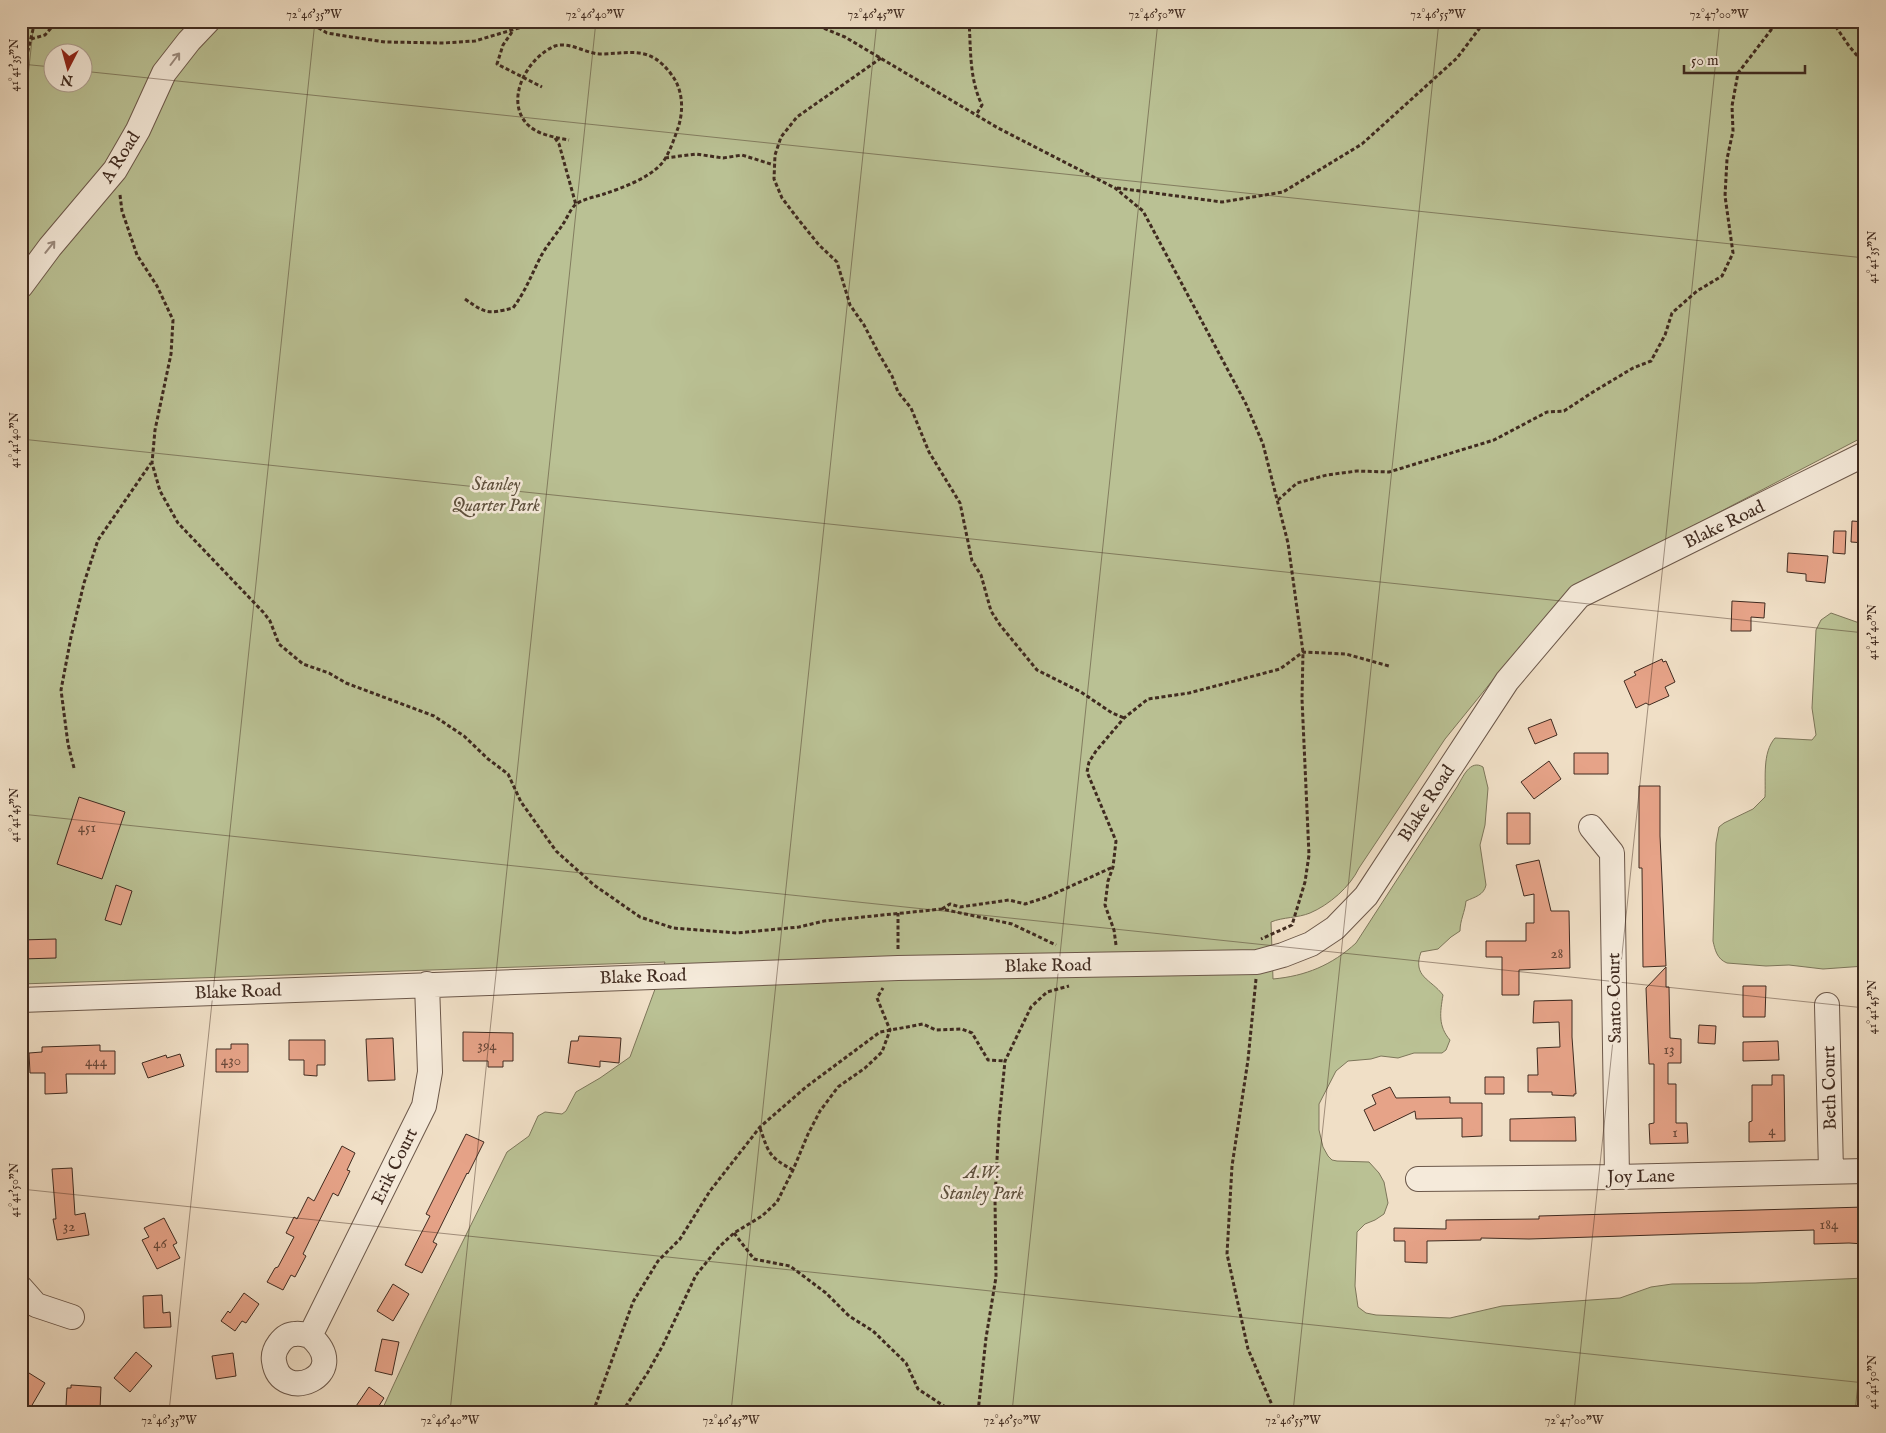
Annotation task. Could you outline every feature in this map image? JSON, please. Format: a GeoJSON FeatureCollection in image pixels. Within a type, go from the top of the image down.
{"type":"FeatureCollection","features":[{"type":"Feature","properties":{"kind":"street","name":"A Road"},"geometry":{"type":"LineString","coordinates":[[21,286],[50,247],[115,170],[138,130],[164,73],[189,41],[208,21]]}},
{"type":"Feature","properties":{"kind":"street","name":"Blake Road"},"geometry":{"type":"LineString","coordinates":[[21,1000],[898,968],[1256,952],[1283,956],[1311,944],[1334,928],[1366,896],[1507,681],[1579,596],[1865,454]]}},
{"type":"Feature","properties":{"kind":"street","name":"Santo Court"},"geometry":{"type":"LineString","coordinates":[[1591,827],[1612,853],[1617,1177]]}},
{"type":"Feature","properties":{"kind":"street","name":"Erik Court"},"geometry":{"type":"LineString","coordinates":[[310,1336],[424,1106],[430,1072],[427,984]]}},
{"type":"Feature","properties":{"kind":"street","name":"Beth Court"},"geometry":{"type":"LineString","coordinates":[[1827,1005],[1831,1172]]}},
{"type":"Feature","properties":{"kind":"street","name":"Joy Lane"},"geometry":{"type":"LineString","coordinates":[[1418,1179],[1617,1177],[1865,1171]]}},
{"type":"Feature","properties":{"kind":"street"},"geometry":{"type":"LineString","coordinates":[[21,1288],[36,1305],[72,1317]]}},
{"type":"Feature","properties":{"kind":"path"},"geometry":{"type":"LineString","coordinates":[[21,70],[25,63],[35,21]]}},
{"type":"Feature","properties":{"kind":"path"},"geometry":{"type":"LineString","coordinates":[[31,39],[45,35],[57,21]]}},
{"type":"Feature","properties":{"kind":"path"},"geometry":{"type":"LineString","coordinates":[[307,21],[327,33],[385,42],[444,43],[476,41],[542,21]]}},
{"type":"Feature","properties":{"kind":"path"},"geometry":{"type":"LineString","coordinates":[[806,21],[845,37],[998,128],[1115,188],[1143,210],[1246,404],[1263,444],[1288,543],[1303,652],[1302,699],[1308,868],[1292,925],[1256,952],[1248,1060],[1232,1166],[1228,1254],[1248,1348],[1275,1412]]}},
{"type":"Feature","properties":{"kind":"path"},"geometry":{"type":"LineString","coordinates":[[969,21],[970,58],[977,94],[982,105],[976,115]]}},
{"type":"Feature","properties":{"kind":"path"},"geometry":{"type":"LineString","coordinates":[[1115,188],[1222,202],[1283,192],[1362,144],[1458,58],[1485,21]]}},
{"type":"Feature","properties":{"kind":"path"},"geometry":{"type":"LineString","coordinates":[[1278,500],[1297,484],[1304,481],[1327,475],[1357,471],[1388,472],[1494,440],[1547,412],[1564,411],[1633,368],[1651,361],[1665,335],[1672,313],[1697,291],[1722,276],[1733,253],[1726,196],[1727,159],[1733,131],[1732,106],[1738,73],[1771,30],[1774,21]]}},
{"type":"Feature","properties":{"kind":"path"},"geometry":{"type":"LineString","coordinates":[[1832,21],[1865,65]]}},
{"type":"Feature","properties":{"kind":"path"},"geometry":{"type":"LineString","coordinates":[[512,31],[503,45],[497,64],[542,87]]}},
{"type":"Feature","properties":{"kind":"path"},"geometry":{"type":"LineString","coordinates":[[465,299],[483,311],[494,313],[513,308],[524,294],[540,256],[576,205],[609,193],[646,175],[662,163],[680,122],[682,99],[674,78],[666,67],[654,57],[634,52],[594,54],[562,45],[547,51],[534,62],[523,77],[518,95],[522,113],[527,123],[548,136],[569,140]]}},
{"type":"Feature","properties":{"kind":"path"},"geometry":{"type":"LineString","coordinates":[[880,58],[797,117],[781,137],[775,155],[774,179],[782,198],[819,245],[837,262],[850,305],[864,325],[878,354],[892,376],[898,392],[912,411],[929,452],[960,503],[972,560],[981,575],[991,611],[1000,625],[1037,670],[1081,692],[1112,713],[1124,718]]}},
{"type":"Feature","properties":{"kind":"path"},"geometry":{"type":"LineString","coordinates":[[555,137],[559,144],[576,205]]}},
{"type":"Feature","properties":{"kind":"path"},"geometry":{"type":"LineString","coordinates":[[665,158],[696,154],[723,158],[742,156],[774,165]]}},
{"type":"Feature","properties":{"kind":"path"},"geometry":{"type":"LineString","coordinates":[[115,170],[122,211],[137,255],[157,286],[173,320],[171,354],[155,430],[152,463],[160,491],[178,523],[264,613],[270,622],[278,644],[303,664],[328,673],[346,683],[434,716],[464,736],[488,759],[508,774],[521,802],[556,851],[594,885],[640,917],[674,928],[737,933],[799,927],[824,921],[942,909],[1012,924],[1057,946]]}},
{"type":"Feature","properties":{"kind":"path"},"geometry":{"type":"LineString","coordinates":[[74,768],[68,744],[62,690],[71,637],[84,583],[98,540],[152,463]]}},
{"type":"Feature","properties":{"kind":"path"},"geometry":{"type":"LineString","coordinates":[[1117,948],[1114,930],[1105,905],[1116,841],[1087,772],[1089,762],[1096,751],[1124,718],[1148,699],[1189,693],[1280,669],[1303,652],[1346,654],[1389,666]]}},
{"type":"Feature","properties":{"kind":"path"},"geometry":{"type":"LineString","coordinates":[[942,909],[950,904],[960,907],[1009,900],[1024,904],[1046,897],[1113,867]]}},
{"type":"Feature","properties":{"kind":"path"},"geometry":{"type":"LineString","coordinates":[[622,1412],[659,1351],[696,1276],[719,1247],[734,1234],[762,1216],[777,1202],[820,1111],[838,1087],[865,1068],[882,1052],[890,1030],[877,998],[891,974],[898,968],[898,913]]}},
{"type":"Feature","properties":{"kind":"path"},"geometry":{"type":"LineString","coordinates":[[978,1412],[986,1338],[996,1277],[995,1198],[999,1121],[1005,1062],[1031,1007],[1047,992],[1071,985]]}},
{"type":"Feature","properties":{"kind":"path"},"geometry":{"type":"LineString","coordinates":[[593,1412],[633,1302],[658,1261],[680,1239],[710,1191],[760,1128],[806,1087],[880,1032],[923,1024],[936,1030],[962,1029],[972,1034],[988,1060],[1005,1062]]}},
{"type":"Feature","properties":{"kind":"path"},"geometry":{"type":"LineString","coordinates":[[760,1128],[767,1148],[775,1160],[793,1170]]}},
{"type":"Feature","properties":{"kind":"path"},"geometry":{"type":"LineString","coordinates":[[734,1234],[754,1259],[790,1266],[826,1293],[849,1316],[873,1331],[906,1363],[918,1389],[953,1412]]}},
{"type":"Feature","properties":{"kind":"green space","name":"Stanley Quarter Park"},"geometry":{"type":"Polygon","coordinates":[[[21,21],[1865,21],[1865,436],[1624,562],[1565,598],[1522,644],[1445,739],[1345,888],[1317,910],[1301,916],[1271,922],[1273,979],[1297,975],[1318,968],[1347,951],[1356,943],[1464,774],[1474,765],[1483,767],[1488,788],[1485,825],[1480,845],[1486,885],[1479,895],[1466,901],[1460,931],[1438,949],[1421,952],[1419,960],[1419,967],[1424,977],[1443,995],[1441,1019],[1443,1030],[1450,1040],[1446,1050],[1442,1053],[1414,1053],[1398,1058],[1381,1056],[1348,1061],[1336,1071],[1319,1104],[1319,1130],[1323,1147],[1328,1156],[1332,1160],[1337,1161],[1369,1162],[1384,1182],[1388,1203],[1384,1214],[1365,1224],[1357,1232],[1355,1286],[1358,1307],[1366,1313],[1376,1315],[1450,1318],[1502,1306],[1620,1298],[1651,1287],[1672,1284],[1755,1283],[1865,1278],[1865,1412],[381,1412],[420,1328],[507,1152],[529,1136],[538,1116],[545,1112],[562,1114],[566,1111],[576,1092],[630,1057],[665,962],[21,984],[21,21]]]}},
{"type":"Feature","properties":{"kind":"green space"},"geometry":{"type":"Polygon","coordinates":[[[1831,613],[1865,625],[1865,966],[1823,969],[1789,965],[1766,966],[1727,963],[1719,957],[1713,941],[1716,843],[1719,827],[1753,809],[1765,797],[1766,758],[1775,738],[1812,740],[1816,735],[1812,708],[1816,630],[1821,620],[1831,613]]]}},
{"type":"Feature","properties":{"kind":"building"},"geometry":{"type":"Polygon","coordinates":[[[1852,521],[1865,522],[1865,543],[1851,542],[1852,521]]]}},
{"type":"Feature","properties":{"kind":"building"},"geometry":{"type":"Polygon","coordinates":[[[1834,531],[1846,531],[1845,554],[1833,553],[1834,531]]]}},
{"type":"Feature","properties":{"kind":"building"},"geometry":{"type":"Polygon","coordinates":[[[1788,553],[1828,556],[1825,583],[1806,581],[1806,574],[1787,572],[1788,553]]]}},
{"type":"Feature","properties":{"kind":"building"},"geometry":{"type":"Polygon","coordinates":[[[1732,601],[1765,603],[1764,618],[1751,617],[1751,631],[1731,631],[1732,601]]]}},
{"type":"Feature","properties":{"kind":"building"},"geometry":{"type":"Polygon","coordinates":[[[1662,659],[1663,662],[1666,661],[1675,682],[1665,687],[1669,696],[1649,705],[1646,703],[1636,708],[1624,681],[1636,675],[1634,672],[1662,659]]]}},
{"type":"Feature","properties":{"kind":"building"},"geometry":{"type":"Polygon","coordinates":[[[1551,719],[1557,735],[1535,744],[1528,728],[1551,719]]]}},
{"type":"Feature","properties":{"kind":"building"},"geometry":{"type":"Polygon","coordinates":[[[1574,753],[1608,753],[1608,774],[1574,774],[1574,753]]]}},
{"type":"Feature","properties":{"kind":"building"},"geometry":{"type":"Polygon","coordinates":[[[1549,761],[1561,779],[1534,799],[1521,782],[1549,761]]]}},
{"type":"Feature","properties":{"kind":"building"},"geometry":{"type":"Polygon","coordinates":[[[1639,786],[1660,786],[1660,836],[1666,966],[1643,967],[1642,868],[1639,868],[1639,786]]]}},
{"type":"Feature","properties":{"kind":"building"},"geometry":{"type":"Polygon","coordinates":[[[79,797],[125,812],[102,879],[57,864],[79,797]]]}},
{"type":"Feature","properties":{"kind":"building"},"geometry":{"type":"Polygon","coordinates":[[[1507,813],[1530,813],[1530,844],[1507,844],[1507,813]]]}},
{"type":"Feature","properties":{"kind":"building"},"geometry":{"type":"Polygon","coordinates":[[[1539,860],[1551,911],[1569,911],[1570,968],[1519,970],[1519,995],[1502,995],[1502,957],[1486,957],[1486,941],[1526,941],[1526,923],[1534,923],[1534,894],[1524,896],[1516,865],[1539,860]]]}},
{"type":"Feature","properties":{"kind":"building"},"geometry":{"type":"Polygon","coordinates":[[[116,885],[132,891],[121,925],[105,920],[116,885]]]}},
{"type":"Feature","properties":{"kind":"building"},"geometry":{"type":"Polygon","coordinates":[[[56,939],[56,958],[21,959],[21,940],[56,939]]]}},
{"type":"Feature","properties":{"kind":"building"},"geometry":{"type":"Polygon","coordinates":[[[1666,967],[1666,987],[1669,987],[1670,1038],[1681,1039],[1681,1063],[1668,1063],[1668,1084],[1676,1084],[1676,1123],[1687,1123],[1688,1143],[1650,1144],[1649,1124],[1654,1123],[1654,1064],[1649,1064],[1646,988],[1666,967]]]}},
{"type":"Feature","properties":{"kind":"building"},"geometry":{"type":"Polygon","coordinates":[[[1743,986],[1766,986],[1765,1017],[1743,1017],[1743,986]]]}},
{"type":"Feature","properties":{"kind":"building"},"geometry":{"type":"Polygon","coordinates":[[[1572,1000],[1572,1037],[1576,1094],[1574,1096],[1552,1095],[1552,1092],[1528,1092],[1528,1075],[1538,1075],[1537,1048],[1560,1047],[1559,1022],[1533,1023],[1534,1001],[1572,1000]]]}},
{"type":"Feature","properties":{"kind":"building"},"geometry":{"type":"Polygon","coordinates":[[[1699,1025],[1716,1026],[1715,1044],[1698,1043],[1699,1025]]]}},
{"type":"Feature","properties":{"kind":"building"},"geometry":{"type":"Polygon","coordinates":[[[463,1032],[513,1033],[513,1061],[503,1061],[503,1067],[488,1067],[488,1061],[463,1061],[463,1032]]]}},
{"type":"Feature","properties":{"kind":"building"},"geometry":{"type":"Polygon","coordinates":[[[579,1036],[621,1038],[619,1063],[600,1061],[600,1067],[568,1063],[571,1041],[578,1041],[579,1036]]]}},
{"type":"Feature","properties":{"kind":"building"},"geometry":{"type":"Polygon","coordinates":[[[393,1038],[395,1080],[368,1081],[366,1039],[393,1038]]]}},
{"type":"Feature","properties":{"kind":"building"},"geometry":{"type":"Polygon","coordinates":[[[289,1040],[325,1040],[325,1065],[317,1065],[317,1076],[304,1075],[304,1060],[289,1060],[289,1040]]]}},
{"type":"Feature","properties":{"kind":"building"},"geometry":{"type":"Polygon","coordinates":[[[1778,1041],[1779,1060],[1743,1061],[1743,1042],[1778,1041]]]}},
{"type":"Feature","properties":{"kind":"building"},"geometry":{"type":"Polygon","coordinates":[[[231,1044],[248,1044],[248,1072],[216,1072],[216,1049],[231,1049],[231,1044]]]}},
{"type":"Feature","properties":{"kind":"building"},"geometry":{"type":"Polygon","coordinates":[[[100,1045],[100,1051],[115,1051],[115,1074],[66,1074],[67,1093],[45,1094],[45,1073],[30,1073],[29,1053],[42,1052],[42,1047],[100,1045]]]}},
{"type":"Feature","properties":{"kind":"building"},"geometry":{"type":"Polygon","coordinates":[[[180,1054],[184,1066],[148,1078],[142,1063],[166,1055],[167,1058],[180,1054]]]}},
{"type":"Feature","properties":{"kind":"building"},"geometry":{"type":"Polygon","coordinates":[[[1772,1075],[1784,1075],[1785,1141],[1749,1142],[1749,1122],[1752,1121],[1752,1085],[1772,1085],[1772,1075]]]}},
{"type":"Feature","properties":{"kind":"building"},"geometry":{"type":"Polygon","coordinates":[[[1485,1077],[1504,1077],[1504,1094],[1485,1094],[1485,1077]]]}},
{"type":"Feature","properties":{"kind":"building"},"geometry":{"type":"Polygon","coordinates":[[[1390,1087],[1396,1098],[1450,1097],[1450,1103],[1482,1103],[1482,1136],[1462,1137],[1462,1118],[1416,1119],[1415,1111],[1374,1131],[1364,1110],[1376,1104],[1372,1095],[1390,1087]]]}},
{"type":"Feature","properties":{"kind":"building"},"geometry":{"type":"Polygon","coordinates":[[[1575,1117],[1576,1141],[1510,1141],[1510,1119],[1575,1117]]]}},
{"type":"Feature","properties":{"kind":"building"},"geometry":{"type":"Polygon","coordinates":[[[466,1134],[484,1142],[433,1242],[437,1244],[422,1273],[405,1265],[430,1216],[426,1214],[466,1134]]]}},
{"type":"Feature","properties":{"kind":"building"},"geometry":{"type":"Polygon","coordinates":[[[342,1146],[355,1153],[347,1170],[350,1171],[338,1196],[333,1193],[303,1254],[306,1256],[295,1277],[291,1275],[283,1290],[267,1282],[275,1268],[278,1267],[294,1237],[286,1233],[294,1217],[297,1219],[308,1197],[314,1201],[342,1146]]]}},
{"type":"Feature","properties":{"kind":"building"},"geometry":{"type":"Polygon","coordinates":[[[72,1168],[75,1215],[85,1213],[89,1235],[57,1240],[53,1219],[56,1219],[52,1169],[72,1168]]]}},
{"type":"Feature","properties":{"kind":"building"},"geometry":{"type":"Polygon","coordinates":[[[1865,1207],[1864,1244],[1814,1244],[1814,1230],[1529,1239],[1481,1238],[1481,1240],[1427,1241],[1427,1263],[1405,1262],[1405,1241],[1394,1241],[1394,1228],[1446,1229],[1446,1220],[1539,1219],[1539,1216],[1865,1207]]]}},
{"type":"Feature","properties":{"kind":"building"},"geometry":{"type":"Polygon","coordinates":[[[164,1218],[177,1243],[173,1245],[180,1258],[157,1269],[142,1240],[149,1237],[144,1228],[164,1218]]]}},
{"type":"Feature","properties":{"kind":"building"},"geometry":{"type":"Polygon","coordinates":[[[393,1284],[409,1294],[393,1321],[377,1311],[393,1284]]]}},
{"type":"Feature","properties":{"kind":"building"},"geometry":{"type":"Polygon","coordinates":[[[244,1293],[259,1304],[246,1323],[242,1321],[235,1331],[221,1321],[228,1311],[230,1313],[244,1293]]]}},
{"type":"Feature","properties":{"kind":"building"},"geometry":{"type":"Polygon","coordinates":[[[162,1295],[163,1313],[170,1312],[171,1327],[144,1328],[143,1296],[162,1295]]]}},
{"type":"Feature","properties":{"kind":"building"},"geometry":{"type":"Polygon","coordinates":[[[382,1339],[399,1342],[392,1375],[375,1371],[382,1339]]]}},
{"type":"Feature","properties":{"kind":"building"},"geometry":{"type":"Polygon","coordinates":[[[136,1352],[152,1366],[130,1392],[114,1378],[136,1352]]]}},
{"type":"Feature","properties":{"kind":"building"},"geometry":{"type":"Polygon","coordinates":[[[233,1353],[236,1376],[216,1379],[212,1356],[233,1353]]]}},
{"type":"Feature","properties":{"kind":"building"},"geometry":{"type":"Polygon","coordinates":[[[21,1368],[45,1383],[28,1412],[21,1412],[21,1368]]]}},
{"type":"Feature","properties":{"kind":"building"},"geometry":{"type":"Polygon","coordinates":[[[71,1385],[101,1387],[100,1409],[66,1406],[67,1388],[71,1388],[71,1385]]]}},
{"type":"Feature","properties":{"kind":"building"},"geometry":{"type":"Polygon","coordinates":[[[369,1387],[384,1398],[375,1412],[352,1412],[369,1387]]]}},
{"type":"Feature","properties":{"kind":"park label","name":"A.W. Stanley Park"},"geometry":{"type":"Point","coordinates":[982,1182]}}]}
